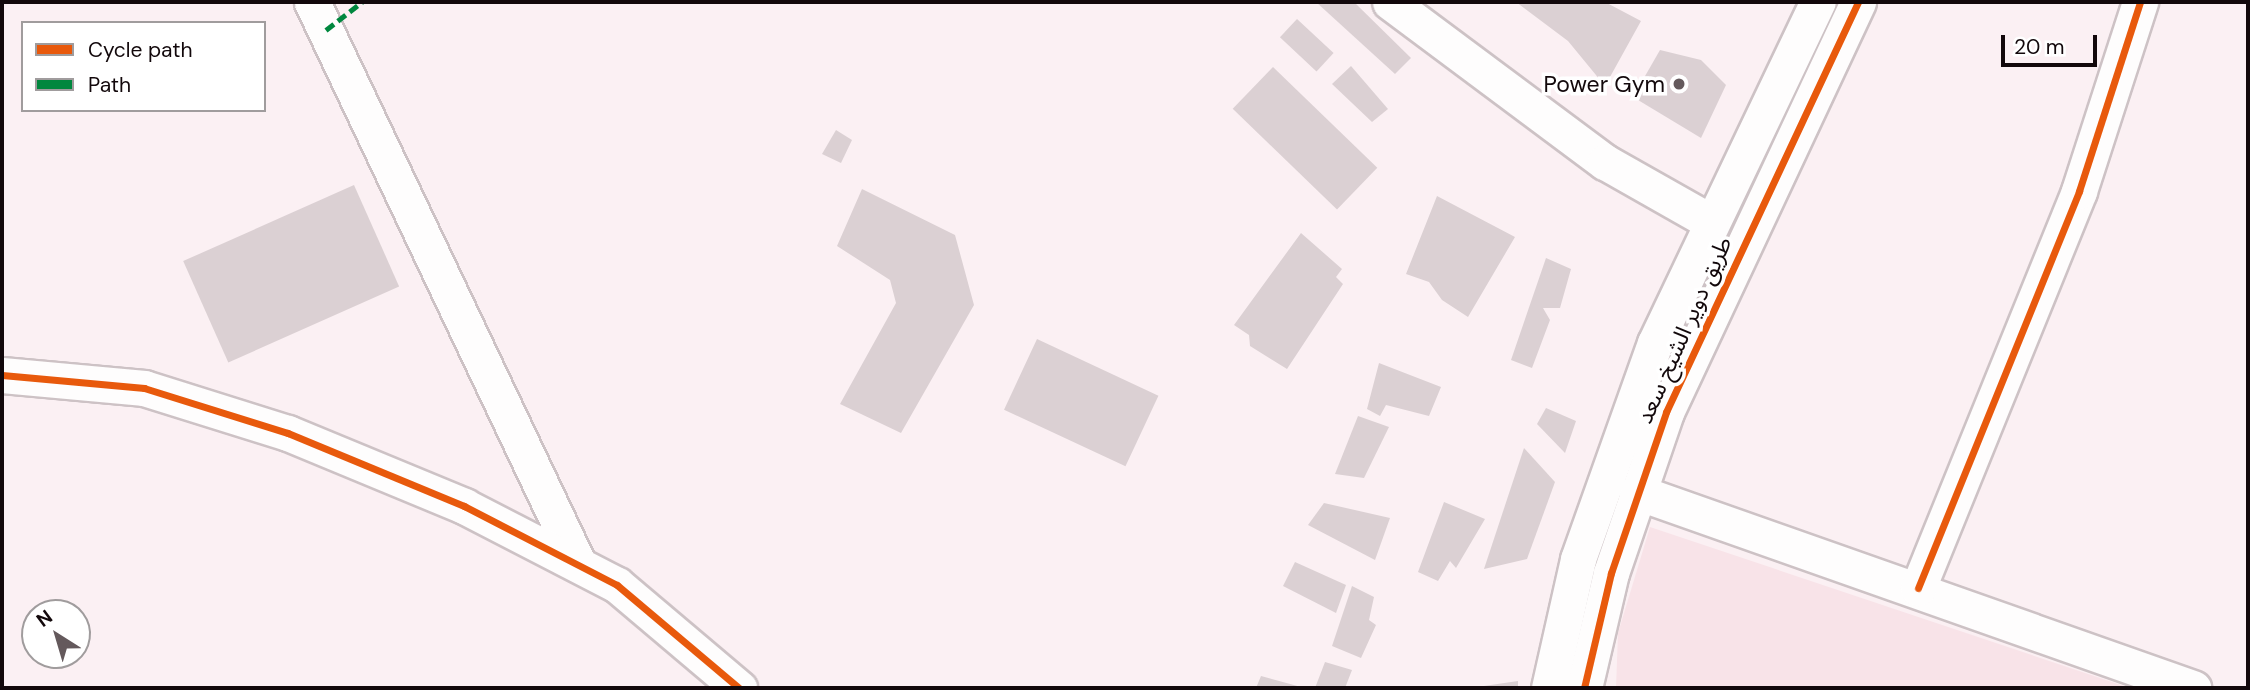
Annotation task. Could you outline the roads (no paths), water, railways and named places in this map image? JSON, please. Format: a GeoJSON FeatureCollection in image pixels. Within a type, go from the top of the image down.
{"type":"FeatureCollection","features":[{"type":"Feature","properties":{"kind":"street"},"geometry":{"type":"LineString","coordinates":[[312,2],[576,559]]}},
{"type":"Feature","properties":{"kind":"street"},"geometry":{"type":"LineString","coordinates":[[1390,2],[1605,162],[1711,222]]}},
{"type":"Feature","properties":{"kind":"street","name":"طريق دوير الشيخ سعد"},"geometry":{"type":"LineString","coordinates":[[1549,688],[1578,559],[1618,441],[1711,222],[1818,2]]}},
{"type":"Feature","properties":{"kind":"street","name":"طريق دوير الشيخ سعد"},"geometry":{"type":"LineString","coordinates":[[1584,688],[1637,492],[1700,334],[1858,2]]}},
{"type":"Feature","properties":{"kind":"street"},"geometry":{"type":"LineString","coordinates":[[1918,588],[2080,191],[2140,2]]}},
{"type":"Feature","properties":{"kind":"street"},"geometry":{"type":"LineString","coordinates":[[2,375],[144,388],[288,433],[576,559],[655,612],[739,688]]}},
{"type":"Feature","properties":{"kind":"street"},"geometry":{"type":"LineString","coordinates":[[1637,492],[1918,588],[2193,688]]}},
{"type":"Feature","properties":{"kind":"place","name":"Power Gym"},"geometry":{"type":"Point","coordinates":[1679,84]}}]}
